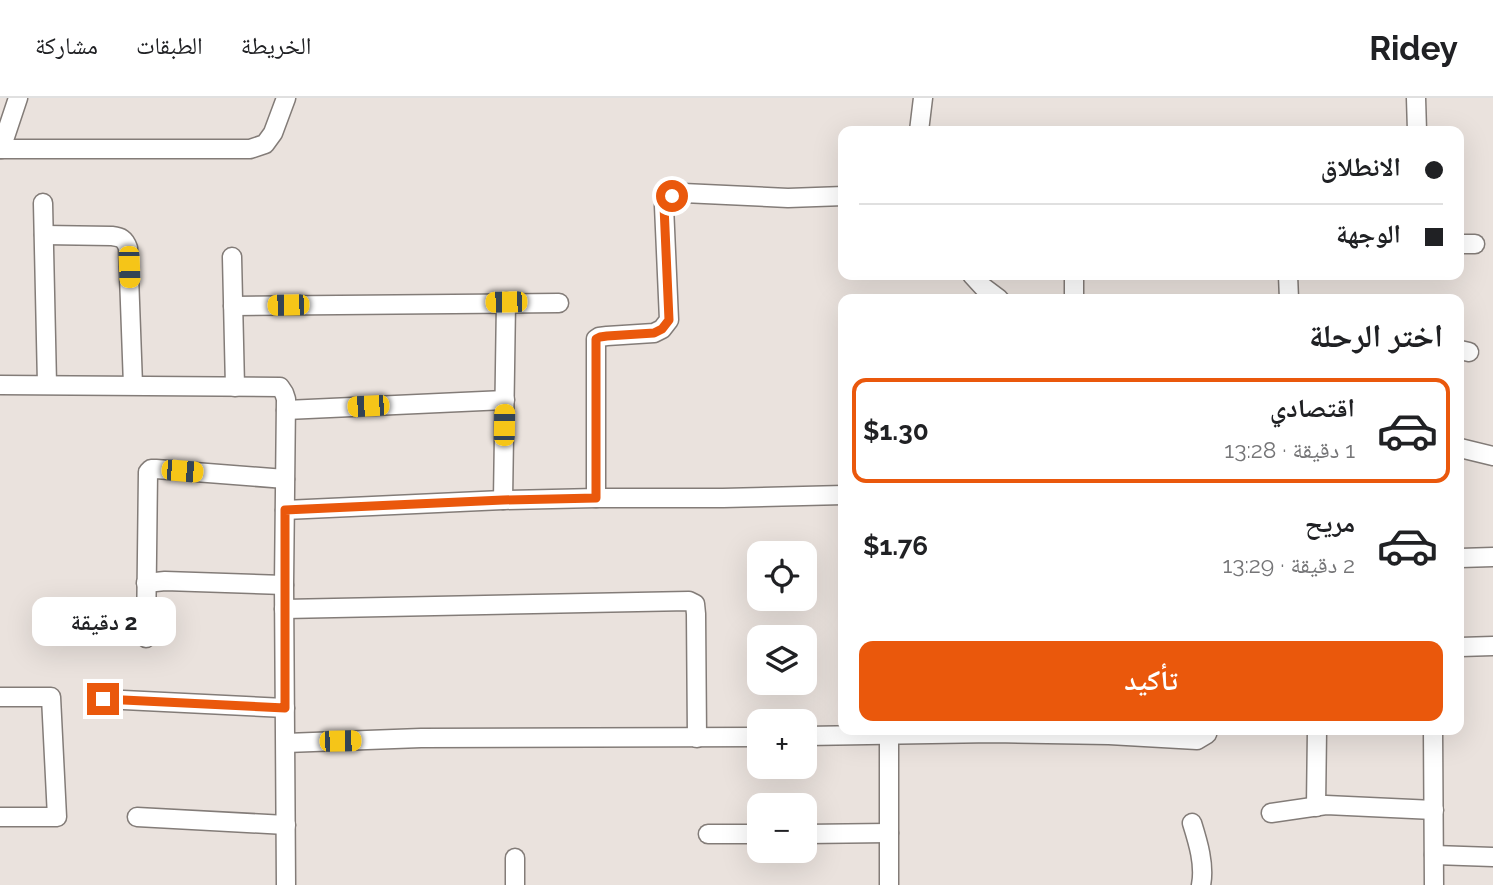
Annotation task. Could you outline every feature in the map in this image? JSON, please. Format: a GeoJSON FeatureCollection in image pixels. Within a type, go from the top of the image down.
{"type":"FeatureCollection","features":[{"type":"Feature","properties":{"kind":"street"},"geometry":{"type":"LineString","coordinates":[[18,98],[0,149],[250,149],[265,144],[273,133],[284,99]]}},
{"type":"Feature","properties":{"kind":"street"},"geometry":{"type":"LineString","coordinates":[[920,126],[923,98]]}},
{"type":"Feature","properties":{"kind":"street"},"geometry":{"type":"LineString","coordinates":[[1416,98],[1417,126]]}},
{"type":"Feature","properties":{"kind":"street"},"geometry":{"type":"LineString","coordinates":[[596,498],[596,339],[654,333],[662,329],[669,320],[664,206],[666,199],[683,193],[788,198],[838,197]]}},
{"type":"Feature","properties":{"kind":"street"},"geometry":{"type":"LineString","coordinates":[[43,203],[47,384]]}},
{"type":"Feature","properties":{"kind":"street"},"geometry":{"type":"LineString","coordinates":[[44,235],[112,236],[126,241],[133,385]]}},
{"type":"Feature","properties":{"kind":"street"},"geometry":{"type":"LineString","coordinates":[[232,257],[235,387]]}},
{"type":"Feature","properties":{"kind":"street"},"geometry":{"type":"LineString","coordinates":[[503,500],[506,302]]}},
{"type":"Feature","properties":{"kind":"street"},"geometry":{"type":"LineString","coordinates":[[233,306],[559,303]]}},
{"type":"Feature","properties":{"kind":"street"},"geometry":{"type":"LineString","coordinates":[[0,384],[280,387],[284,393],[286,885]]}},
{"type":"Feature","properties":{"kind":"street"},"geometry":{"type":"LineString","coordinates":[[286,410],[505,400]]}},
{"type":"Feature","properties":{"kind":"street"},"geometry":{"type":"LineString","coordinates":[[1464,449],[1493,456]]}},
{"type":"Feature","properties":{"kind":"street"},"geometry":{"type":"LineString","coordinates":[[146,638],[147,476],[151,469],[285,479]]}},
{"type":"Feature","properties":{"kind":"street"},"geometry":{"type":"LineString","coordinates":[[285,510],[503,500],[838,495]]}},
{"type":"Feature","properties":{"kind":"street"},"geometry":{"type":"LineString","coordinates":[[1464,558],[1493,557]]}},
{"type":"Feature","properties":{"kind":"street"},"geometry":{"type":"LineString","coordinates":[[146,583],[165,581],[284,585]]}},
{"type":"Feature","properties":{"kind":"street"},"geometry":{"type":"LineString","coordinates":[[285,609],[689,601],[695,604],[696,614],[696,738]]}},
{"type":"Feature","properties":{"kind":"street"},"geometry":{"type":"LineString","coordinates":[[1464,647],[1493,646]]}},
{"type":"Feature","properties":{"kind":"street"},"geometry":{"type":"LineString","coordinates":[[0,697],[51,697],[57,817],[0,817]]}},
{"type":"Feature","properties":{"kind":"street"},"geometry":{"type":"LineString","coordinates":[[103,699],[285,708]]}},
{"type":"Feature","properties":{"kind":"street"},"geometry":{"type":"LineString","coordinates":[[817,735],[838,735]]}},
{"type":"Feature","properties":{"kind":"street"},"geometry":{"type":"LineString","coordinates":[[889,885],[889,833],[898,735]]}},
{"type":"Feature","properties":{"kind":"street"},"geometry":{"type":"LineString","coordinates":[[1142,735],[1197,740],[1205,735]]}},
{"type":"Feature","properties":{"kind":"street"},"geometry":{"type":"LineString","coordinates":[[1316,807],[1317,735]]}},
{"type":"Feature","properties":{"kind":"street"},"geometry":{"type":"LineString","coordinates":[[1433,735],[1434,885]]}},
{"type":"Feature","properties":{"kind":"street"},"geometry":{"type":"LineString","coordinates":[[286,743],[421,738],[747,737]]}},
{"type":"Feature","properties":{"kind":"street"},"geometry":{"type":"LineString","coordinates":[[1271,813],[1326,805],[1434,810]]}},
{"type":"Feature","properties":{"kind":"street"},"geometry":{"type":"LineString","coordinates":[[137,817],[286,825]]}},
{"type":"Feature","properties":{"kind":"street"},"geometry":{"type":"LineString","coordinates":[[1192,823],[1200,856],[1201,885]]}},
{"type":"Feature","properties":{"kind":"street"},"geometry":{"type":"LineString","coordinates":[[817,834],[889,833]]}},
{"type":"Feature","properties":{"kind":"street"},"geometry":{"type":"LineString","coordinates":[[708,834],[747,834]]}},
{"type":"Feature","properties":{"kind":"street"},"geometry":{"type":"LineString","coordinates":[[1434,855],[1493,857]]}},
{"type":"Feature","properties":{"kind":"street"},"geometry":{"type":"LineString","coordinates":[[515,858],[516,885]]}},
{"type":"Feature","properties":{"kind":"route"},"geometry":{"type":"LineString","coordinates":[[103,699],[285,708],[285,510],[596,498],[596,339],[654,333],[662,329],[669,320],[664,206],[666,199],[672,196]]}}]}
